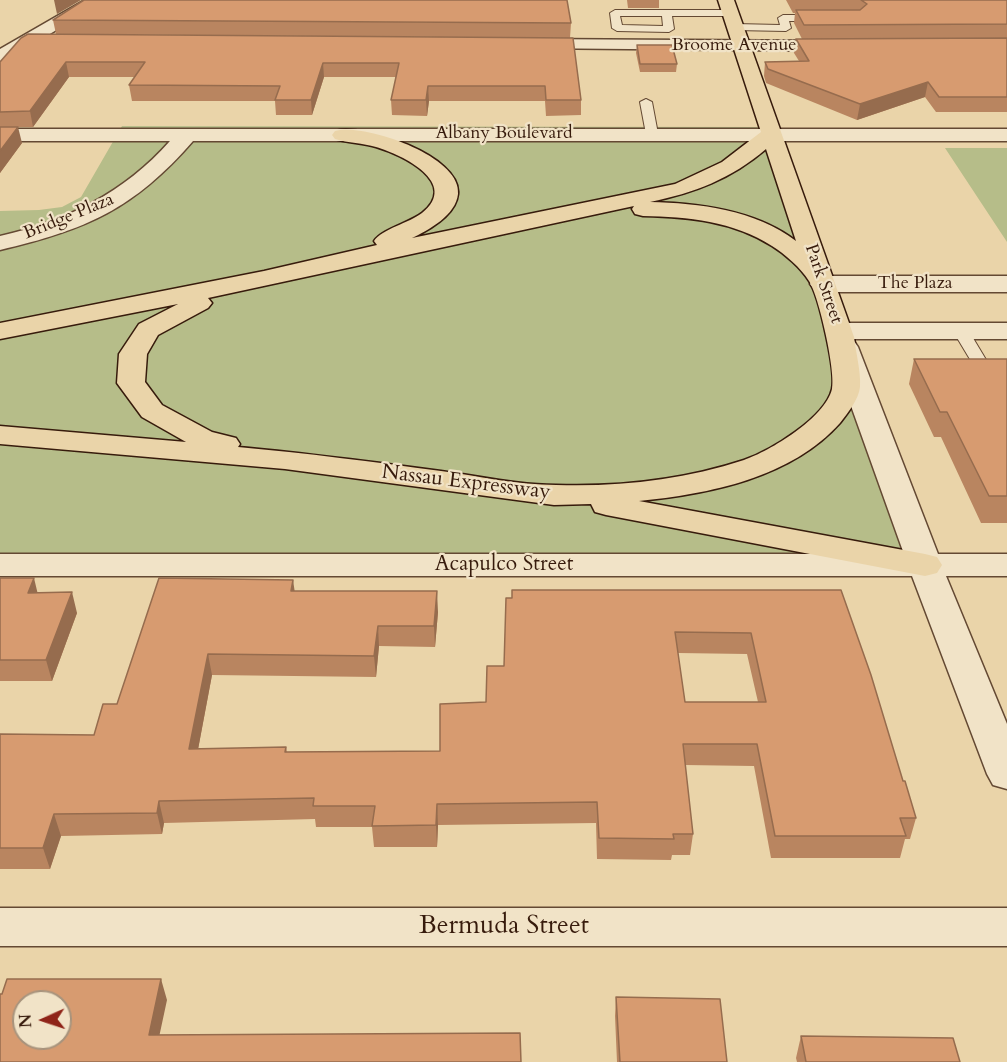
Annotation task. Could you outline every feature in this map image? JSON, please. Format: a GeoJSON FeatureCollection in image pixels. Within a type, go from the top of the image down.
{"type":"FeatureCollection","features":[{"type":"Feature","properties":{"kind":"highway","name":"Park Street"},"geometry":{"type":"LineString","coordinates":[[731,13],[840,334]]}},
{"type":"Feature","properties":{"kind":"highway"},"geometry":{"type":"LineString","coordinates":[[0,331],[264,279],[337,261],[681,189],[711,178],[750,154],[771,134]]}},
{"type":"Feature","properties":{"kind":"highway"},"geometry":{"type":"LineString","coordinates":[[337,261],[419,224],[444,203],[448,192],[436,171],[417,158],[389,144],[342,135]]}},
{"type":"Feature","properties":{"kind":"highway"},"geometry":{"type":"LineString","coordinates":[[545,219],[621,209],[671,209],[723,216],[762,229],[793,248],[824,284]]}},
{"type":"Feature","properties":{"kind":"highway"},"geometry":{"type":"LineString","coordinates":[[264,279],[185,309],[148,330],[133,354],[132,383],[152,411],[201,438],[285,460]]}},
{"type":"Feature","properties":{"kind":"highway","name":"Nassau Expressway"},"geometry":{"type":"LineString","coordinates":[[0,435],[285,460],[554,495],[619,494],[683,487],[757,466],[792,449],[823,423],[834,411],[846,389],[840,334]]}},
{"type":"Feature","properties":{"kind":"highway"},"geometry":{"type":"LineString","coordinates":[[554,495],[925,566]]}},
{"type":"Feature","properties":{"kind":"street"},"geometry":{"type":"LineString","coordinates":[[0,57],[98,0]]}},
{"type":"Feature","properties":{"kind":"street"},"geometry":{"type":"LineString","coordinates":[[29,40],[60,41]]}},
{"type":"Feature","properties":{"kind":"street","name":"Broome Avenue"},"geometry":{"type":"LineString","coordinates":[[514,44],[857,46]]}},
{"type":"Feature","properties":{"kind":"street","name":"Bridge Plaza"},"geometry":{"type":"LineString","coordinates":[[0,243],[66,223],[115,200],[152,172],[187,135]]}},
{"type":"Feature","properties":{"kind":"street","name":"Albany Boulevard"},"geometry":{"type":"LineString","coordinates":[[1,137],[1007,135]]}},
{"type":"Feature","properties":{"kind":"street","name":"The Plaza"},"geometry":{"type":"LineString","coordinates":[[824,284],[1007,284]]}},
{"type":"Feature","properties":{"kind":"street"},"geometry":{"type":"LineString","coordinates":[[840,334],[1007,332]]}},
{"type":"Feature","properties":{"kind":"street","name":"Park Street"},"geometry":{"type":"LineString","coordinates":[[840,334],[925,566],[1007,774]]}},
{"type":"Feature","properties":{"kind":"street","name":"Acapulco Street"},"geometry":{"type":"LineString","coordinates":[[0,565],[1007,565]]}},
{"type":"Feature","properties":{"kind":"street","name":"Bermuda Street"},"geometry":{"type":"LineString","coordinates":[[0,927],[1007,927]]}},
{"type":"Feature","properties":{"kind":"lane"},"geometry":{"type":"LineString","coordinates":[[666,13],[669,29],[617,28],[615,13],[646,13],[666,13],[731,13],[786,28],[783,18],[836,18]]}},
{"type":"Feature","properties":{"kind":"lane"},"geometry":{"type":"LineString","coordinates":[[646,102],[652,134]]}},
{"type":"Feature","properties":{"kind":"lane"},"geometry":{"type":"LineString","coordinates":[[961,332],[980,363]]}},
{"type":"Feature","properties":{"kind":"lane"},"geometry":{"type":"LineString","coordinates":[[956,363],[998,363]]}},
{"type":"Feature","properties":{"kind":"green space"},"geometry":{"type":"Polygon","coordinates":[[[122,126],[763,127],[925,565],[0,565],[0,211],[62,207],[81,197],[122,126]]]}},
{"type":"Feature","properties":{"kind":"green space"},"geometry":{"type":"Polygon","coordinates":[[[945,148],[1007,148],[1007,242],[945,148]]]}},
{"type":"Feature","properties":{"kind":"building"},"geometry":{"type":"Polygon","coordinates":[[[84,0],[567,0],[571,23],[53,20],[84,0]]]}},
{"type":"Feature","properties":{"kind":"building"},"geometry":{"type":"Polygon","coordinates":[[[861,0],[1007,0],[1007,24],[804,25],[796,10],[860,10],[867,4],[861,0]]]}},
{"type":"Feature","properties":{"kind":"building"},"geometry":{"type":"Polygon","coordinates":[[[28,34],[573,38],[581,100],[546,100],[545,86],[428,86],[426,100],[391,100],[399,63],[323,63],[311,100],[275,100],[280,86],[129,85],[145,62],[66,62],[30,111],[0,112],[0,62],[21,38],[28,34]]]}},
{"type":"Feature","properties":{"kind":"building"},"geometry":{"type":"Polygon","coordinates":[[[1007,38],[1007,97],[939,97],[928,82],[860,104],[768,69],[765,62],[809,61],[796,39],[1007,38]]]}},
{"type":"Feature","properties":{"kind":"building"},"geometry":{"type":"Polygon","coordinates":[[[637,45],[672,45],[677,64],[640,64],[637,45]]]}},
{"type":"Feature","properties":{"kind":"building"},"geometry":{"type":"Polygon","coordinates":[[[0,127],[18,127],[0,151],[0,127]]]}},
{"type":"Feature","properties":{"kind":"building"},"geometry":{"type":"Polygon","coordinates":[[[914,359],[1007,359],[1007,496],[989,496],[947,412],[940,412],[914,359]]]}},
{"type":"Feature","properties":{"kind":"building"},"geometry":{"type":"Polygon","coordinates":[[[0,578],[34,578],[28,593],[72,592],[46,660],[0,660],[0,578]]]}},
{"type":"Feature","properties":{"kind":"building"},"geometry":{"type":"Polygon","coordinates":[[[159,578],[293,580],[291,591],[437,591],[434,626],[378,626],[374,656],[208,654],[189,749],[286,747],[285,752],[440,751],[440,704],[486,702],[487,666],[504,666],[506,598],[512,598],[512,590],[841,590],[871,675],[916,818],[900,818],[906,836],[775,836],[757,744],[683,744],[693,834],[673,834],[674,839],[599,838],[597,802],[437,804],[436,825],[372,826],[375,806],[313,806],[314,798],[159,801],[157,813],[54,814],[43,848],[0,848],[0,734],[94,735],[103,704],[117,704],[159,578]],[[675,632],[685,702],[766,702],[751,633],[675,632]]]}},
{"type":"Feature","properties":{"kind":"building"},"geometry":{"type":"Polygon","coordinates":[[[7,979],[161,979],[149,1035],[520,1033],[521,1062],[0,1062],[0,994],[2,994],[7,979]]]}},
{"type":"Feature","properties":{"kind":"building"},"geometry":{"type":"Polygon","coordinates":[[[616,997],[720,999],[727,1062],[620,1062],[616,997]]]}},
{"type":"Feature","properties":{"kind":"building"},"geometry":{"type":"Polygon","coordinates":[[[801,1036],[953,1038],[960,1062],[806,1062],[801,1036]]]}}]}
